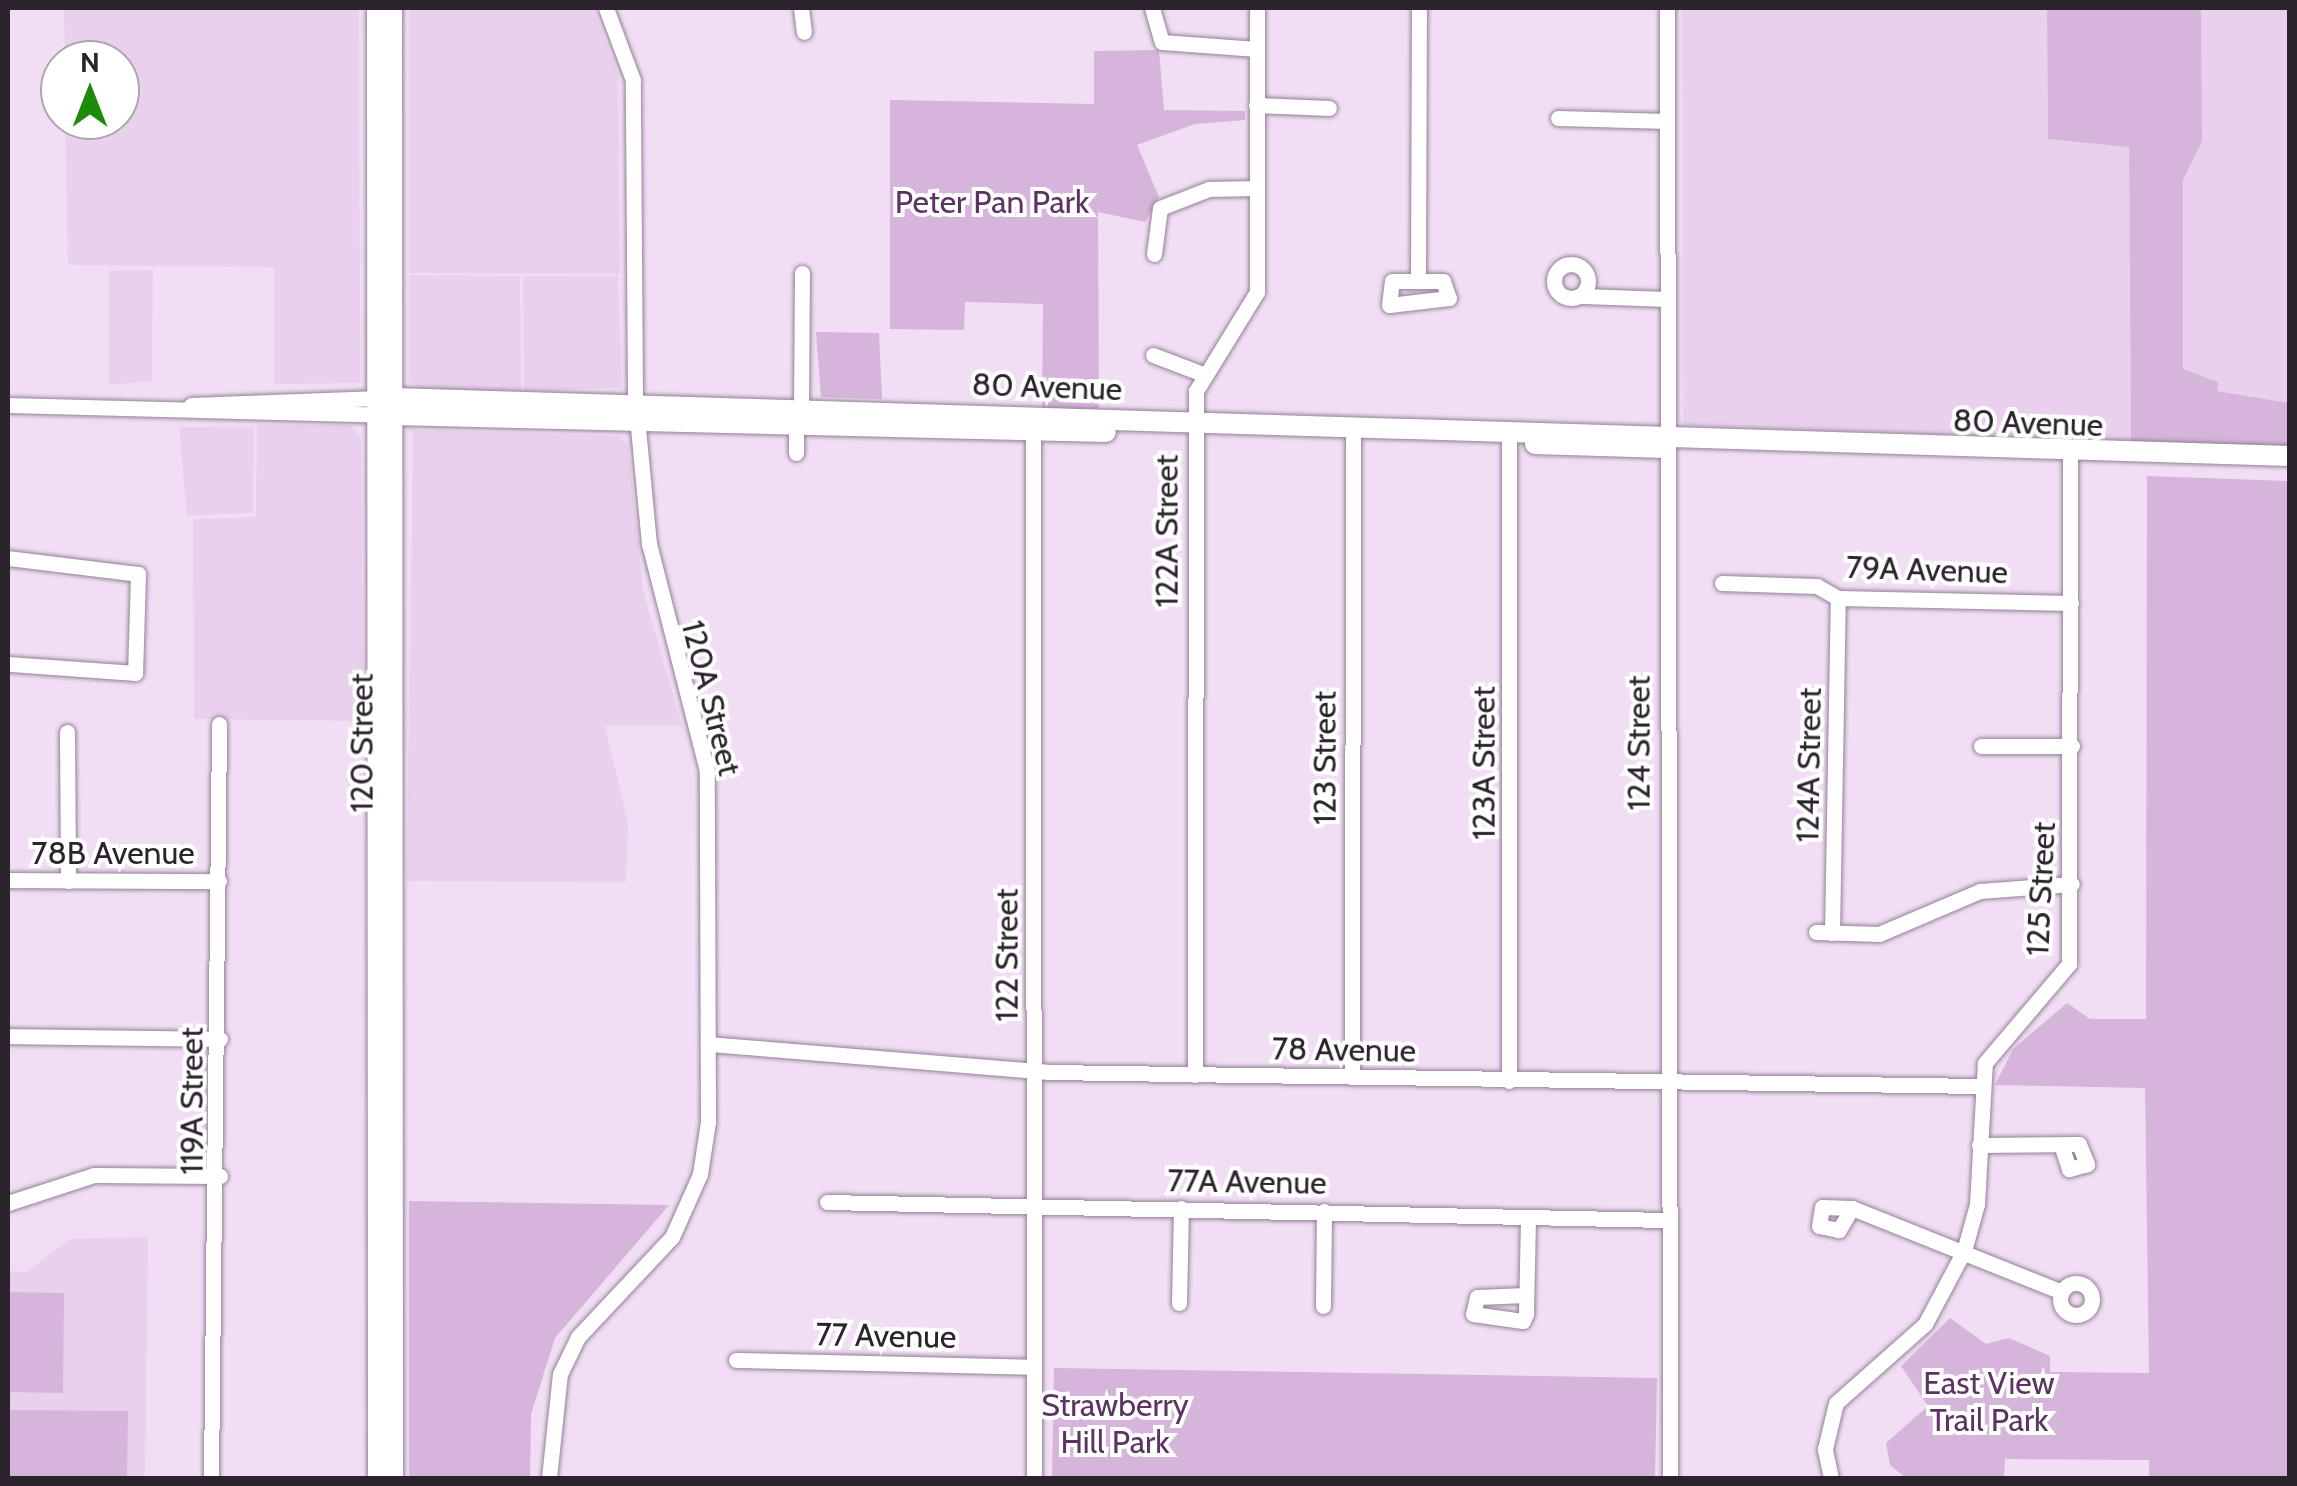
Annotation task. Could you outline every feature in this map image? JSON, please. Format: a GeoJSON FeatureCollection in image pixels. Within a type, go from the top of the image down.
{"type":"FeatureCollection","features":[{"type":"Feature","properties":{"kind":"main road","name":"120 Street"},"geometry":{"type":"LineString","coordinates":[[392,8],[376,862],[390,1004],[393,1478]]}},
{"type":"Feature","properties":{"kind":"main road","name":"120 Street"},"geometry":{"type":"LineString","coordinates":[[377,18],[385,406],[384,932],[377,1136],[378,1478]]}},
{"type":"Feature","properties":{"kind":"main road"},"geometry":{"type":"LineString","coordinates":[[377,18],[393,60]]}},
{"type":"Feature","properties":{"kind":"main road"},"geometry":{"type":"LineString","coordinates":[[377,78],[393,110]]}},
{"type":"Feature","properties":{"kind":"main road","name":"80 Avenue"},"geometry":{"type":"LineString","coordinates":[[385,406],[798,418],[1033,432],[1394,427],[1554,431],[1668,442]]}},
{"type":"Feature","properties":{"kind":"main road","name":"80 Avenue"},"geometry":{"type":"LineString","coordinates":[[636,414],[743,424],[908,413],[1353,438],[1901,449],[2152,458],[2290,468]]}},
{"type":"Feature","properties":{"kind":"main road"},"geometry":{"type":"LineString","coordinates":[[1353,438],[1394,427]]}},
{"type":"Feature","properties":{"kind":"main road"},"geometry":{"type":"LineString","coordinates":[[1509,444],[1554,431]]}},
{"type":"Feature","properties":{"kind":"main road","name":"80 Avenue"},"geometry":{"type":"LineString","coordinates":[[2152,458],[2290,456]]}},
{"type":"Feature","properties":{"kind":"main road"},"geometry":{"type":"LineString","coordinates":[[377,1136],[391,1189]]}},
{"type":"Feature","properties":{"kind":"street","name":"120A Street"},"geometry":{"type":"LineString","coordinates":[[549,1478],[556,1395],[578,1337],[672,1237],[695,1188],[709,1044],[708,772],[657,596],[636,414],[633,80],[606,8]]}},
{"type":"Feature","properties":{"kind":"street"},"geometry":{"type":"LineString","coordinates":[[801,8],[804,32]]}},
{"type":"Feature","properties":{"kind":"street"},"geometry":{"type":"LineString","coordinates":[[1152,8],[1162,42],[1257,49]]}},
{"type":"Feature","properties":{"kind":"street"},"geometry":{"type":"LineString","coordinates":[[1153,355],[1200,373],[1254,300],[1257,8]]}},
{"type":"Feature","properties":{"kind":"street"},"geometry":{"type":"LineString","coordinates":[[1418,280],[1419,8]]}},
{"type":"Feature","properties":{"kind":"street","name":"124 Street"},"geometry":{"type":"LineString","coordinates":[[1667,8],[1666,1084],[1670,1478]]}},
{"type":"Feature","properties":{"kind":"street"},"geometry":{"type":"LineString","coordinates":[[1256,105],[1329,108]]}},
{"type":"Feature","properties":{"kind":"street"},"geometry":{"type":"LineString","coordinates":[[1558,118],[1667,121]]}},
{"type":"Feature","properties":{"kind":"street"},"geometry":{"type":"LineString","coordinates":[[1154,254],[1160,208],[1209,189],[1256,188]]}},
{"type":"Feature","properties":{"kind":"street"},"geometry":{"type":"LineString","coordinates":[[796,453],[802,273]]}},
{"type":"Feature","properties":{"kind":"street"},"geometry":{"type":"LineString","coordinates":[[1583,296],[1668,298]]}},
{"type":"Feature","properties":{"kind":"street","name":"122A Street"},"geometry":{"type":"LineString","coordinates":[[1195,1074],[1195,428],[1200,373]]}},
{"type":"Feature","properties":{"kind":"street","name":"80 Avenue"},"geometry":{"type":"LineString","coordinates":[[8,404],[385,406]]}},
{"type":"Feature","properties":{"kind":"street","name":"122 Street"},"geometry":{"type":"LineString","coordinates":[[1033,432],[1034,1478]]}},
{"type":"Feature","properties":{"kind":"street","name":"123 Street"},"geometry":{"type":"LineString","coordinates":[[1352,1078],[1353,438]]}},
{"type":"Feature","properties":{"kind":"street","name":"123A Street"},"geometry":{"type":"LineString","coordinates":[[1509,444],[1509,1082]]}},
{"type":"Feature","properties":{"kind":"street","name":"125 Street"},"geometry":{"type":"LineString","coordinates":[[1831,1478],[1825,1448],[1836,1402],[1925,1324],[1964,1251],[1979,1144],[1980,1086],[1997,1043],[2057,988],[2068,964],[2072,884],[2070,455]]}},
{"type":"Feature","properties":{"kind":"street"},"geometry":{"type":"LineString","coordinates":[[8,558],[138,574],[135,673],[8,664]]}},
{"type":"Feature","properties":{"kind":"street","name":"79A Avenue"},"geometry":{"type":"LineString","coordinates":[[1722,583],[1817,586],[1838,598],[2072,602]]}},
{"type":"Feature","properties":{"kind":"street","name":"124A Street"},"geometry":{"type":"LineString","coordinates":[[1838,598],[1824,932],[1910,928],[1980,891],[2072,884]]}},
{"type":"Feature","properties":{"kind":"street","name":"119A Street"},"geometry":{"type":"LineString","coordinates":[[211,1478],[220,1176],[219,724]]}},
{"type":"Feature","properties":{"kind":"street"},"geometry":{"type":"LineString","coordinates":[[67,732],[68,881]]}},
{"type":"Feature","properties":{"kind":"street"},"geometry":{"type":"LineString","coordinates":[[1981,746],[2072,746]]}},
{"type":"Feature","properties":{"kind":"street","name":"78B Avenue"},"geometry":{"type":"LineString","coordinates":[[8,880],[219,881]]}},
{"type":"Feature","properties":{"kind":"street"},"geometry":{"type":"LineString","coordinates":[[8,1036],[220,1039]]}},
{"type":"Feature","properties":{"kind":"street","name":"78 Avenue"},"geometry":{"type":"LineString","coordinates":[[709,1044],[1034,1071],[1509,1082],[1980,1086]]}},
{"type":"Feature","properties":{"kind":"street"},"geometry":{"type":"LineString","coordinates":[[1979,1144],[2062,1148]]}},
{"type":"Feature","properties":{"kind":"street"},"geometry":{"type":"LineString","coordinates":[[8,1203],[94,1175],[220,1176]]}},
{"type":"Feature","properties":{"kind":"street","name":"77A Avenue"},"geometry":{"type":"LineString","coordinates":[[827,1202],[965,1211],[1034,1204],[1668,1220]]}},
{"type":"Feature","properties":{"kind":"street"},"geometry":{"type":"LineString","coordinates":[[1179,1302],[1181,1208]]}},
{"type":"Feature","properties":{"kind":"street"},"geometry":{"type":"LineString","coordinates":[[1852,1208],[2062,1292]]}},
{"type":"Feature","properties":{"kind":"street"},"geometry":{"type":"LineString","coordinates":[[1323,1306],[1324,1211]]}},
{"type":"Feature","properties":{"kind":"street"},"geometry":{"type":"LineString","coordinates":[[1526,1295],[1528,1218]]}},
{"type":"Feature","properties":{"kind":"street","name":"77 Avenue"},"geometry":{"type":"LineString","coordinates":[[736,1360],[1034,1367]]}},
{"type":"Feature","properties":{"kind":"shaded area"},"geometry":{"type":"Polygon","coordinates":[[[64,8],[359,8],[360,383],[274,384],[274,267],[68,265],[65,140],[140,140],[140,40],[65,40],[64,8]]]}},
{"type":"Feature","properties":{"kind":"shaded area"},"geometry":{"type":"Polygon","coordinates":[[[409,8],[593,8],[618,75],[620,274],[409,273],[409,8]]]}},
{"type":"Feature","properties":{"kind":"shaded area"},"geometry":{"type":"Polygon","coordinates":[[[1682,8],[2047,8],[2048,139],[2129,146],[2131,442],[1683,425],[1682,8]]]}},
{"type":"Feature","properties":{"kind":"shaded area"},"geometry":{"type":"Polygon","coordinates":[[[2201,8],[2289,8],[2289,403],[2217,391],[2183,369],[2183,180],[2202,141],[2201,8]]]}},
{"type":"Feature","properties":{"kind":"shaded area"},"geometry":{"type":"Polygon","coordinates":[[[153,270],[152,381],[109,385],[109,271],[153,270]]]}},
{"type":"Feature","properties":{"kind":"shaded area"},"geometry":{"type":"Polygon","coordinates":[[[409,275],[520,276],[521,391],[419,388],[409,379],[409,275]]]}},
{"type":"Feature","properties":{"kind":"shaded area"},"geometry":{"type":"Polygon","coordinates":[[[523,276],[618,276],[622,388],[524,391],[523,276]]]}},
{"type":"Feature","properties":{"kind":"shaded area"},"geometry":{"type":"Polygon","coordinates":[[[257,425],[350,425],[361,438],[363,721],[194,719],[193,519],[256,517],[257,425]]]}},
{"type":"Feature","properties":{"kind":"shaded area"},"geometry":{"type":"Polygon","coordinates":[[[179,427],[254,427],[253,513],[187,516],[179,427]]]}},
{"type":"Feature","properties":{"kind":"shaded area"},"geometry":{"type":"Polygon","coordinates":[[[413,430],[620,436],[628,445],[643,590],[682,726],[605,726],[628,823],[626,882],[407,881],[413,430]]]}},
{"type":"Feature","properties":{"kind":"shaded area"},"geometry":{"type":"Polygon","coordinates":[[[148,1237],[145,1478],[8,1478],[8,1271],[27,1272],[70,1239],[148,1237]]]}},
{"type":"Feature","properties":{"kind":"green space"},"geometry":{"type":"Polygon","coordinates":[[[2047,8],[2201,8],[2202,141],[2183,180],[2183,369],[2218,382],[2217,391],[2289,403],[2289,447],[2131,442],[2129,147],[2048,139],[2047,8]]]}},
{"type":"Feature","properties":{"kind":"green space","name":"Peter Pan Park"},"geometry":{"type":"Polygon","coordinates":[[[1159,50],[1164,110],[1245,111],[1245,120],[1195,124],[1137,145],[1159,197],[1145,222],[1098,212],[1099,414],[1042,413],[1043,304],[965,302],[964,330],[890,329],[890,100],[1094,104],[1094,51],[1159,50]]]}},
{"type":"Feature","properties":{"kind":"green space"},"geometry":{"type":"Polygon","coordinates":[[[816,332],[879,333],[882,399],[821,397],[816,332]]]}},
{"type":"Feature","properties":{"kind":"green space","name":"East View Trail Park"},"geometry":{"type":"Polygon","coordinates":[[[2147,476],[2289,481],[2289,1478],[2149,1478],[2149,1460],[2005,1459],[2004,1478],[1906,1478],[1890,1465],[1886,1443],[1928,1406],[1901,1366],[1950,1318],[1986,1344],[2009,1338],[2050,1356],[2050,1372],[2149,1373],[2145,1088],[1995,1085],[2013,1049],[2067,1003],[2090,1019],[2146,1019],[2147,476]]]}},
{"type":"Feature","properties":{"kind":"green space"},"geometry":{"type":"Polygon","coordinates":[[[409,1201],[669,1205],[555,1338],[531,1414],[530,1478],[409,1478],[409,1201]]]}},
{"type":"Feature","properties":{"kind":"green space"},"geometry":{"type":"Polygon","coordinates":[[[8,1292],[64,1293],[63,1393],[8,1392],[8,1292]]]}},
{"type":"Feature","properties":{"kind":"green space","name":"Strawberry Hill Park"},"geometry":{"type":"Polygon","coordinates":[[[1054,1368],[1657,1378],[1655,1478],[1052,1478],[1054,1368]]]}},
{"type":"Feature","properties":{"kind":"green space"},"geometry":{"type":"Polygon","coordinates":[[[8,1410],[128,1411],[127,1478],[8,1478],[8,1410]]]}}]}
